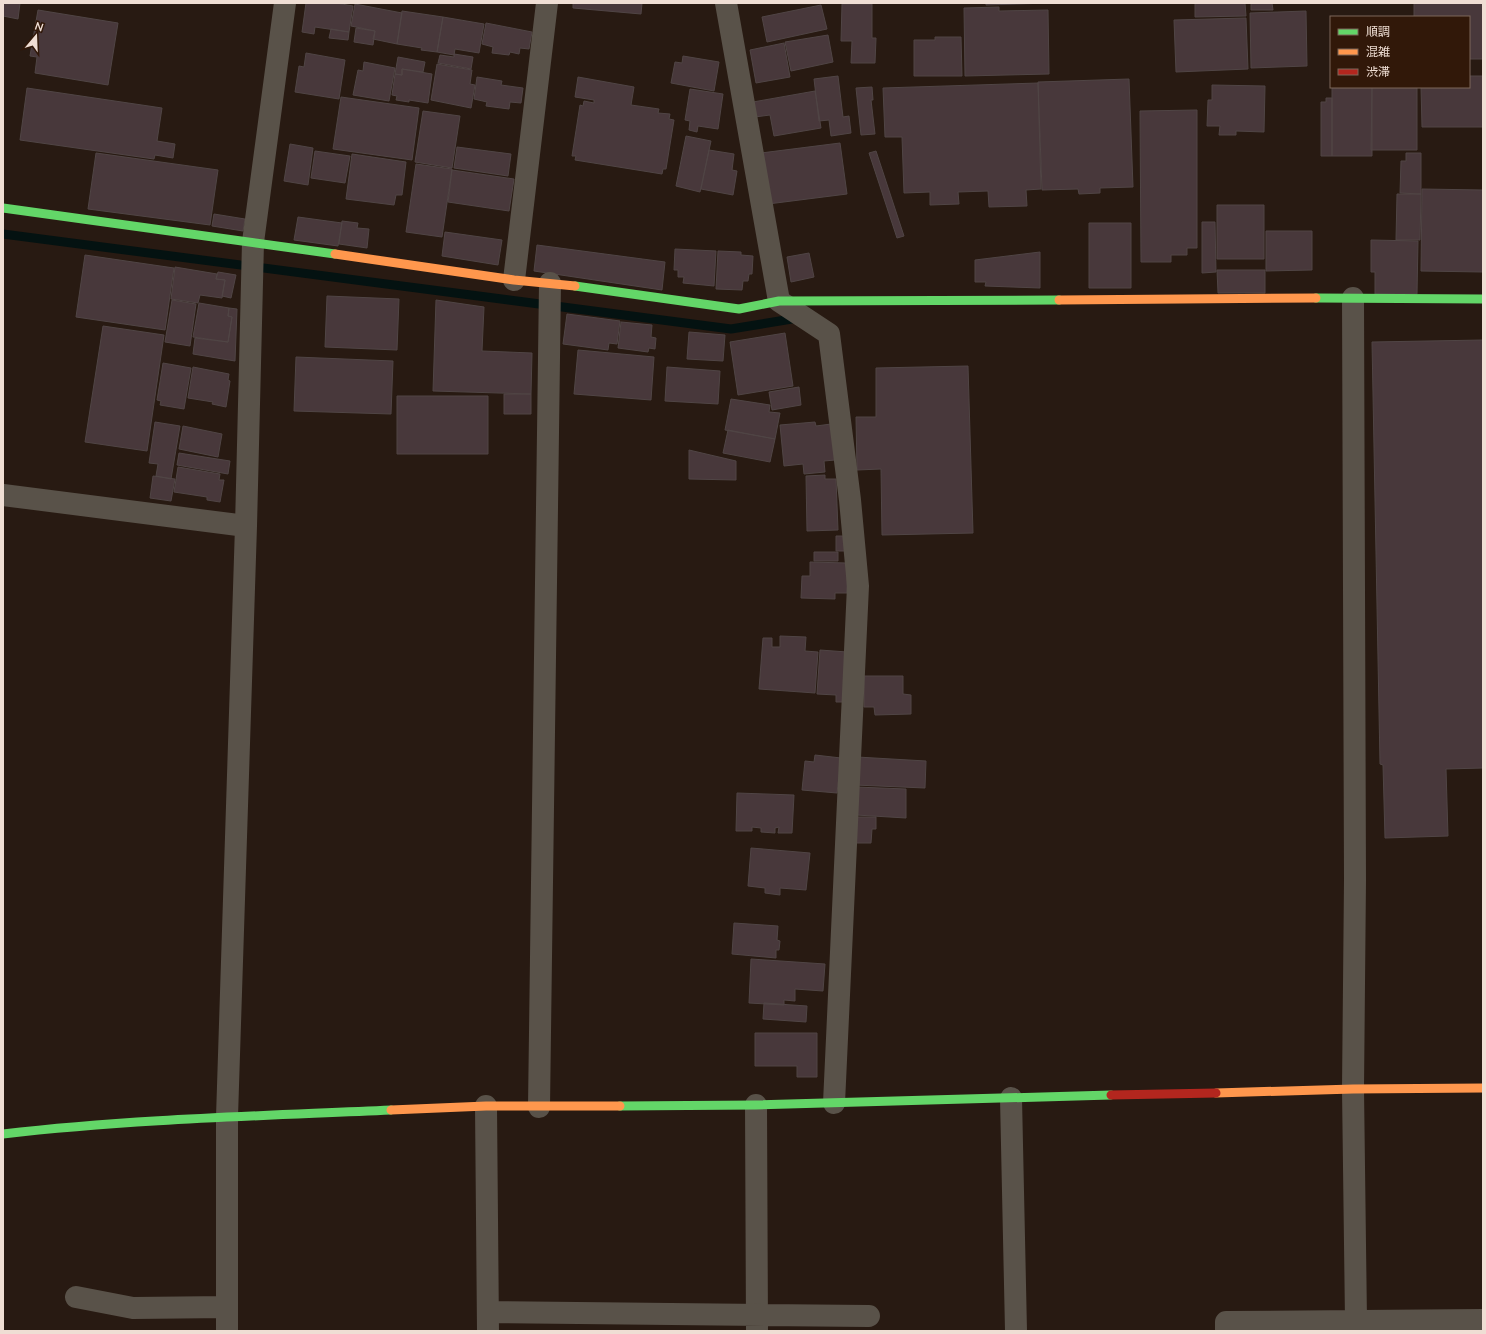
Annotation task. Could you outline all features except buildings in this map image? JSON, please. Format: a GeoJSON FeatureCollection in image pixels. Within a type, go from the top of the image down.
{"type":"FeatureCollection","features":[{"type":"Feature","properties":{"kind":"street"},"geometry":{"type":"LineString","coordinates":[[227,1331],[227,1117],[246,526],[253,242],[285,3]]}},
{"type":"Feature","properties":{"kind":"street"},"geometry":{"type":"LineString","coordinates":[[514,280],[547,3]]}},
{"type":"Feature","properties":{"kind":"street"},"geometry":{"type":"LineString","coordinates":[[726,3],[779,301],[829,334],[850,500],[858,586],[834,1103]]}},
{"type":"Feature","properties":{"kind":"street"},"geometry":{"type":"LineString","coordinates":[[3,208],[253,242],[514,280],[550,283],[739,309],[779,301],[1353,298],[1483,299]]}},
{"type":"Feature","properties":{"kind":"street"},"geometry":{"type":"LineString","coordinates":[[539,1107],[550,283]]}},
{"type":"Feature","properties":{"kind":"street"},"geometry":{"type":"LineString","coordinates":[[1353,298],[1355,864],[1353,1089],[1356,1321]]}},
{"type":"Feature","properties":{"kind":"street"},"geometry":{"type":"LineString","coordinates":[[3,495],[246,526]]}},
{"type":"Feature","properties":{"kind":"street"},"geometry":{"type":"LineString","coordinates":[[3,1134],[63,1127],[227,1117],[486,1106],[756,1105],[1353,1089],[1483,1088]]}},
{"type":"Feature","properties":{"kind":"street"},"geometry":{"type":"LineString","coordinates":[[1011,1098],[1016,1331]]}},
{"type":"Feature","properties":{"kind":"street"},"geometry":{"type":"LineString","coordinates":[[756,1105],[757,1323]]}},
{"type":"Feature","properties":{"kind":"street"},"geometry":{"type":"LineString","coordinates":[[486,1106],[488,1322],[757,1323],[869,1316]]}},
{"type":"Feature","properties":{"kind":"street"},"geometry":{"type":"LineString","coordinates":[[76,1296],[133,1308],[227,1307]]}},
{"type":"Feature","properties":{"kind":"street"},"geometry":{"type":"LineString","coordinates":[[1226,1331],[1226,1322],[1483,1320]]}},
{"type":"Feature","properties":{"kind":"waterway"},"geometry":{"type":"LineString","coordinates":[[3,234],[731,329],[798,318]]}},
{"type":"Feature","properties":{"kind":"traffic: fast"},"geometry":{"type":"LineString","coordinates":[[3,208],[335,254]]}},
{"type":"Feature","properties":{"kind":"traffic: fast"},"geometry":{"type":"LineString","coordinates":[[575,286],[739,309],[779,301],[1059,300]]}},
{"type":"Feature","properties":{"kind":"traffic: fast"},"geometry":{"type":"LineString","coordinates":[[1316,298],[1483,299]]}},
{"type":"Feature","properties":{"kind":"traffic: fast"},"geometry":{"type":"LineString","coordinates":[[620,1106],[756,1105],[1111,1095]]}},
{"type":"Feature","properties":{"kind":"traffic: fast"},"geometry":{"type":"LineString","coordinates":[[3,1134],[148,1121],[391,1110]]}},
{"type":"Feature","properties":{"kind":"traffic: slow"},"geometry":{"type":"LineString","coordinates":[[335,254],[514,280],[575,286]]}},
{"type":"Feature","properties":{"kind":"traffic: slow"},"geometry":{"type":"LineString","coordinates":[[1059,300],[1316,298]]}},
{"type":"Feature","properties":{"kind":"traffic: slow"},"geometry":{"type":"LineString","coordinates":[[1216,1093],[1353,1089],[1483,1088]]}},
{"type":"Feature","properties":{"kind":"traffic: slow"},"geometry":{"type":"LineString","coordinates":[[391,1110],[486,1106],[620,1106]]}},
{"type":"Feature","properties":{"kind":"traffic: jam"},"geometry":{"type":"LineString","coordinates":[[1111,1095],[1216,1093]]}}]}
